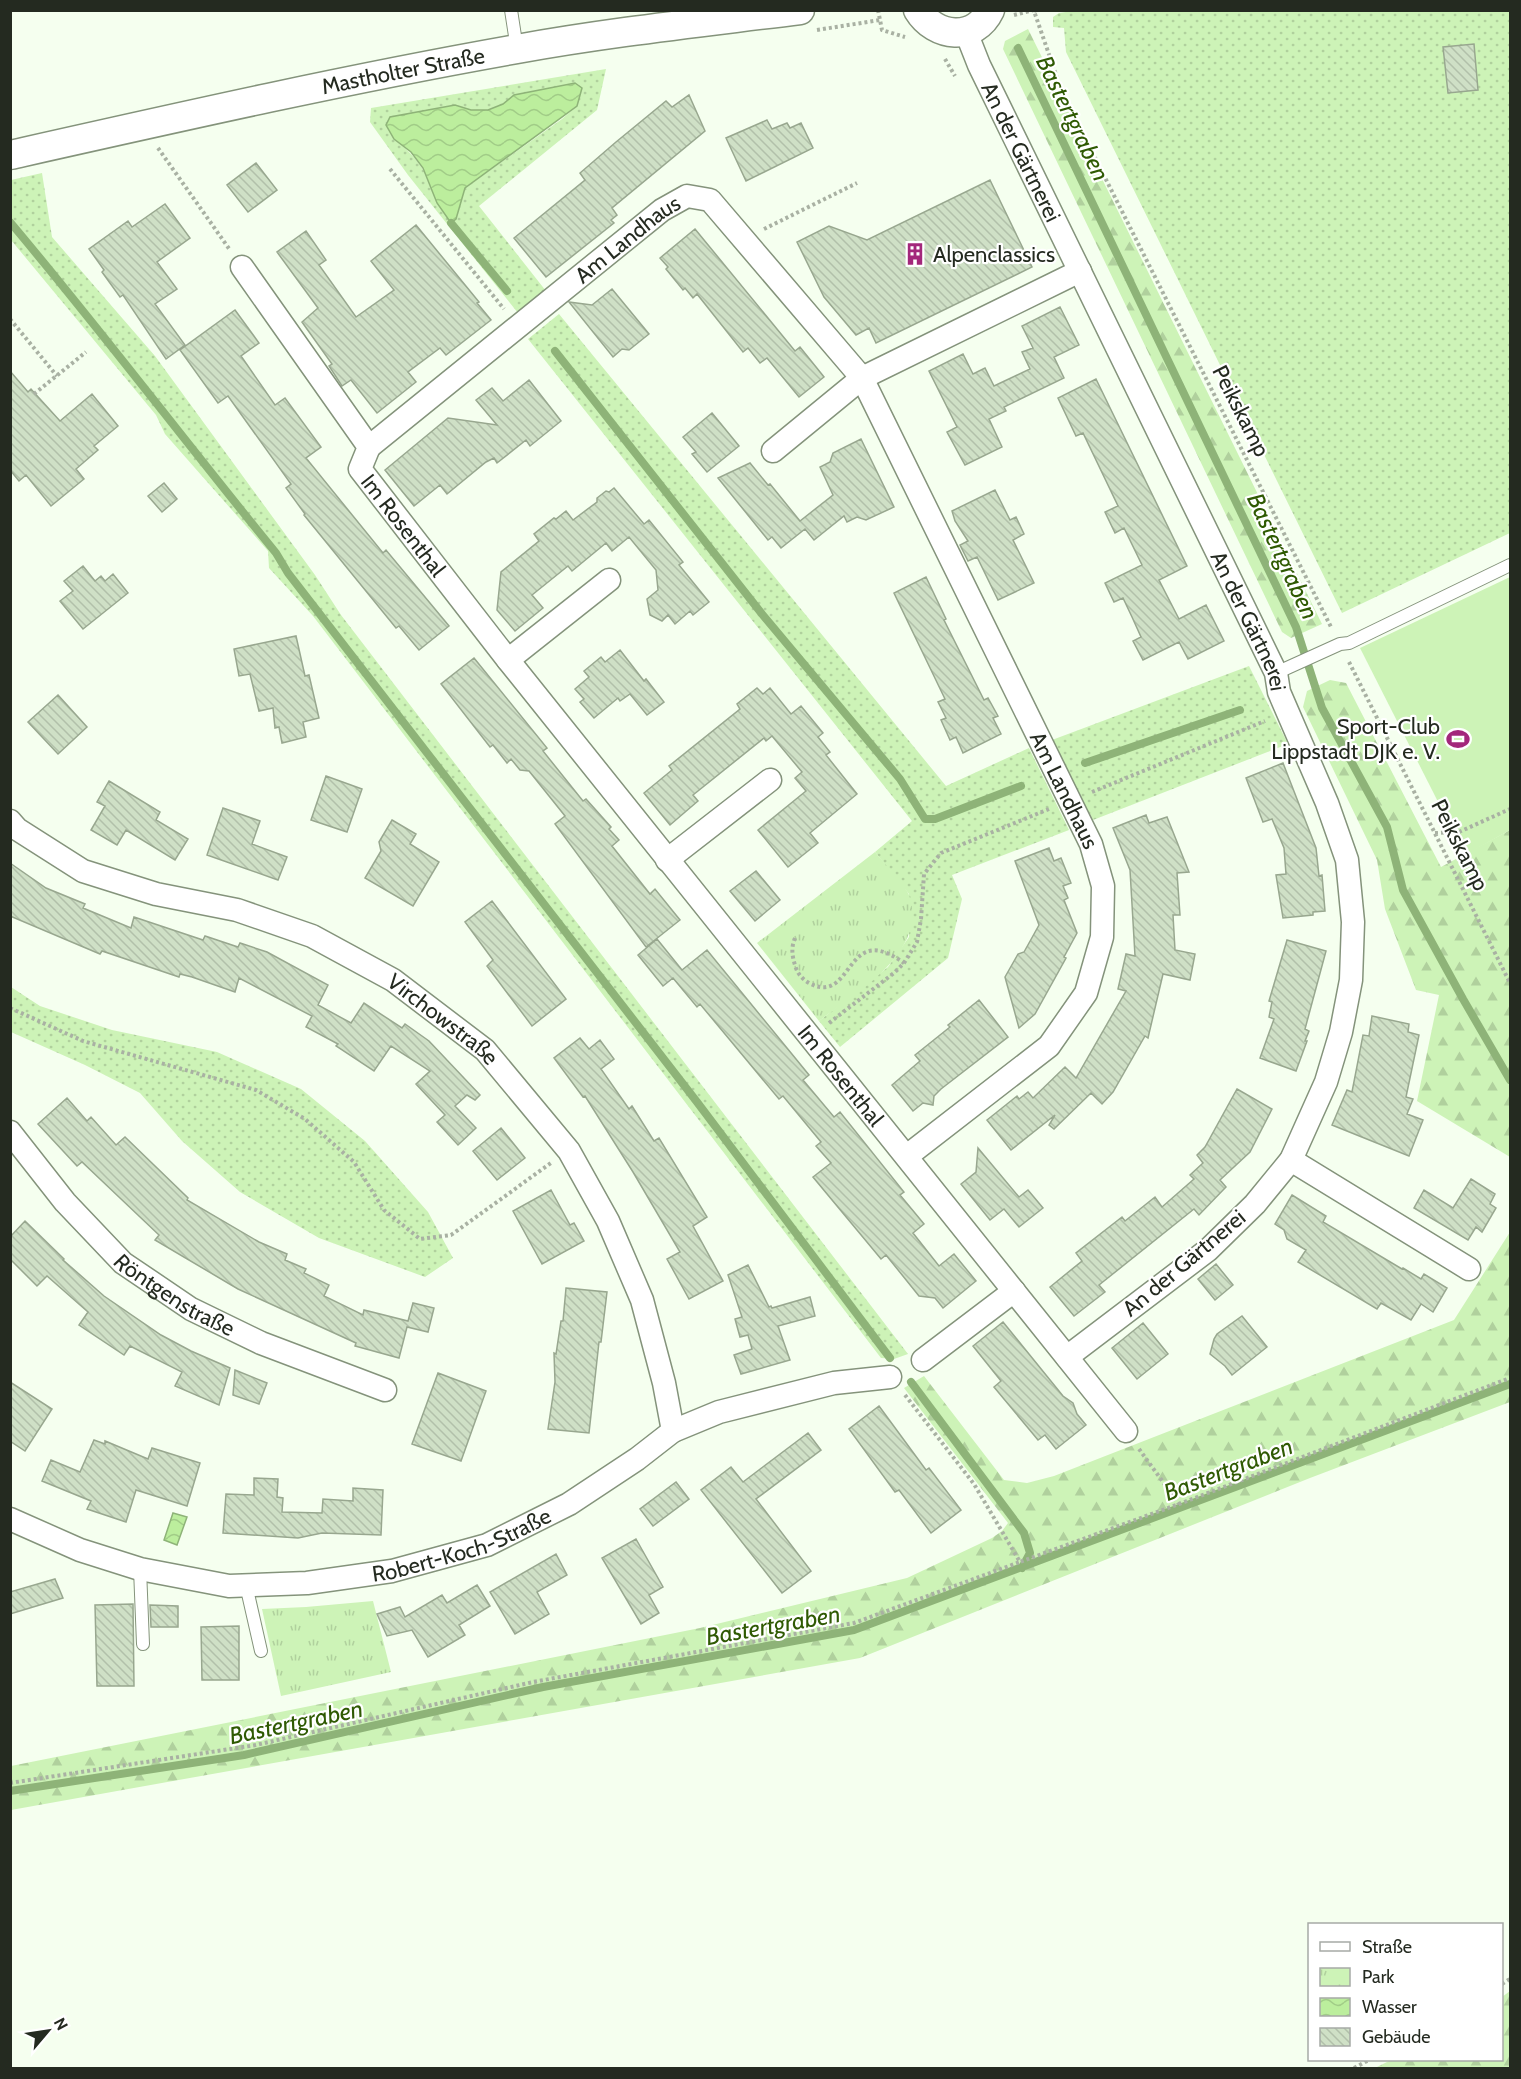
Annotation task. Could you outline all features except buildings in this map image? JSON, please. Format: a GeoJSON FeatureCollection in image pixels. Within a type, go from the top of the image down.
{"type":"FeatureCollection","features":[{"type":"Feature","properties":{"kind":"street","name":"Mastholter Straße"},"geometry":{"type":"LineString","coordinates":[[10,155],[142,125],[517,49],[800,10]]}},
{"type":"Feature","properties":{"kind":"street"},"geometry":{"type":"LineString","coordinates":[[918,10],[931,26],[954,33],[966,32],[978,26],[990,10]]}},
{"type":"Feature","properties":{"kind":"street","name":"An der Gärtnerei"},"geometry":{"type":"LineString","coordinates":[[966,32],[979,65],[1080,271],[1285,669],[1279,692],[1327,803],[1347,860],[1353,922],[1351,980],[1341,1032],[1326,1082],[1291,1160],[1255,1204],[1208,1250],[1067,1357]]}},
{"type":"Feature","properties":{"kind":"street","name":"Am Landhaus"},"geometry":{"type":"LineString","coordinates":[[369,447],[662,210],[687,196],[710,201],[862,378],[1091,844],[1103,886],[1102,937],[1086,993],[1049,1046],[907,1156]]}},
{"type":"Feature","properties":{"kind":"street","name":"Im Rosenthal"},"geometry":{"type":"LineString","coordinates":[[242,267],[369,447],[360,469],[508,660],[1126,1431]]}},
{"type":"Feature","properties":{"kind":"street"},"geometry":{"type":"LineString","coordinates":[[773,451],[862,378],[1080,271]]}},
{"type":"Feature","properties":{"kind":"street"},"geometry":{"type":"LineString","coordinates":[[508,660],[609,580]]}},
{"type":"Feature","properties":{"kind":"street"},"geometry":{"type":"LineString","coordinates":[[668,860],[770,780]]}},
{"type":"Feature","properties":{"kind":"street","name":"Virchowstraße"},"geometry":{"type":"LineString","coordinates":[[10,821],[17,830],[82,871],[156,894],[237,910],[312,936],[393,980],[485,1050],[569,1150],[608,1221],[642,1300],[664,1383],[673,1431]]}},
{"type":"Feature","properties":{"kind":"street","name":"Röntgenstraße"},"geometry":{"type":"LineString","coordinates":[[10,1132],[64,1202],[132,1270],[191,1309],[261,1343],[385,1390]]}},
{"type":"Feature","properties":{"kind":"street"},"geometry":{"type":"LineString","coordinates":[[1291,1160],[1469,1269]]}},
{"type":"Feature","properties":{"kind":"street"},"geometry":{"type":"LineString","coordinates":[[923,1360],[1014,1291]]}},
{"type":"Feature","properties":{"kind":"street","name":"Robert-Koch-Straße"},"geometry":{"type":"LineString","coordinates":[[10,1519],[80,1550],[140,1569],[229,1586],[307,1583],[392,1572],[487,1545],[569,1504],[637,1460],[673,1431],[719,1412],[834,1383],[890,1377]]}},
{"type":"Feature","properties":{"kind":"lane"},"geometry":{"type":"LineString","coordinates":[[511,10],[517,49]]}},
{"type":"Feature","properties":{"kind":"lane"},"geometry":{"type":"LineString","coordinates":[[1285,669],[1340,644],[1349,644],[1510,565]]}},
{"type":"Feature","properties":{"kind":"lane"},"geometry":{"type":"LineString","coordinates":[[140,1569],[143,1644]]}},
{"type":"Feature","properties":{"kind":"lane"},"geometry":{"type":"LineString","coordinates":[[246,1586],[261,1652]]}},
{"type":"Feature","properties":{"kind":"path","name":"Peikskamp"},"geometry":{"type":"LineString","coordinates":[[1035,11],[1062,92],[1510,983]]}},
{"type":"Feature","properties":{"kind":"path"},"geometry":{"type":"LineString","coordinates":[[142,125],[242,267]]}},
{"type":"Feature","properties":{"kind":"path"},"geometry":{"type":"LineString","coordinates":[[390,169],[518,326]]}},
{"type":"Feature","properties":{"kind":"path"},"geometry":{"type":"LineString","coordinates":[[745,239],[857,183]]}},
{"type":"Feature","properties":{"kind":"path"},"geometry":{"type":"LineString","coordinates":[[10,319],[57,376]]}},
{"type":"Feature","properties":{"kind":"path"},"geometry":{"type":"LineString","coordinates":[[34,394],[86,352]]}},
{"type":"Feature","properties":{"kind":"path"},"geometry":{"type":"LineString","coordinates":[[808,1036],[824,1027],[904,963],[916,942],[921,919],[924,874],[941,854],[1288,711]]}},
{"type":"Feature","properties":{"kind":"path"},"geometry":{"type":"LineString","coordinates":[[1435,832],[1459,832],[1510,809]]}},
{"type":"Feature","properties":{"kind":"path"},"geometry":{"type":"LineString","coordinates":[[795,938],[791,946],[796,970],[804,980],[816,986],[829,986],[839,981],[859,957],[869,951],[880,951],[904,963]]}},
{"type":"Feature","properties":{"kind":"path"},"geometry":{"type":"LineString","coordinates":[[10,1008],[83,1041],[256,1089],[305,1119],[354,1162],[384,1210],[420,1239],[451,1236],[569,1150]]}},
{"type":"Feature","properties":{"kind":"path"},"geometry":{"type":"LineString","coordinates":[[890,1377],[974,1484],[1020,1562]]}},
{"type":"Feature","properties":{"kind":"path"},"geometry":{"type":"LineString","coordinates":[[10,1783],[256,1745],[532,1682],[854,1623],[1179,1504],[1510,1378]]}},
{"type":"Feature","properties":{"kind":"path"},"geometry":{"type":"LineString","coordinates":[[1126,1431],[1179,1504]]}},
{"type":"Feature","properties":{"kind":"green space"},"geometry":{"type":"Polygon","coordinates":[[[1079,10],[1510,11],[1510,533],[1342,613],[1066,52],[1064,28],[1053,27],[1053,17],[1059,13],[1079,10]]]}},
{"type":"Feature","properties":{"kind":"green space"},"geometry":{"type":"Polygon","coordinates":[[[1028,29],[1322,624],[1291,638],[1282,632],[1003,49],[1005,41],[1028,29]]]}},
{"type":"Feature","properties":{"kind":"green space"},"geometry":{"type":"Polygon","coordinates":[[[606,69],[597,110],[479,206],[546,291],[518,313],[408,175],[370,122],[371,108],[606,69]],[[582,88],[514,95],[503,104],[488,110],[471,110],[455,105],[394,139],[422,167],[437,203],[465,188],[577,106],[582,88]]]}},
{"type":"Feature","properties":{"kind":"green space"},"geometry":{"type":"Polygon","coordinates":[[[42,173],[52,237],[155,356],[315,575],[341,615],[908,1354],[894,1359],[881,1358],[313,616],[269,568],[268,551],[165,434],[156,415],[11,240],[11,180],[42,173]]]}},
{"type":"Feature","properties":{"kind":"green space"},"geometry":{"type":"Polygon","coordinates":[[[559,314],[946,786],[1029,748],[1069,830],[952,875],[962,899],[948,958],[840,1047],[819,1021],[888,967],[909,937],[909,894],[875,852],[912,821],[528,339],[559,314]]]}},
{"type":"Feature","properties":{"kind":"green space","name":"Sport-Club Lippstadt DJK e. V."},"geometry":{"type":"Polygon","coordinates":[[[1510,577],[1510,830],[1465,855],[1360,648],[1510,577]]]}},
{"type":"Feature","properties":{"kind":"green space"},"geometry":{"type":"Polygon","coordinates":[[[1249,666],[1288,744],[1093,820],[1052,740],[1249,666]]]}},
{"type":"Feature","properties":{"kind":"green space"},"geometry":{"type":"Polygon","coordinates":[[[1330,680],[1346,683],[1441,867],[1510,830],[1510,1157],[1417,1101],[1439,995],[1416,990],[1385,909],[1377,860],[1303,707],[1307,691],[1330,680]]]}},
{"type":"Feature","properties":{"kind":"green space"},"geometry":{"type":"Polygon","coordinates":[[[875,852],[909,895],[912,916],[909,935],[899,953],[885,969],[869,984],[819,1021],[757,943],[875,852]]]}},
{"type":"Feature","properties":{"kind":"green space"},"geometry":{"type":"Polygon","coordinates":[[[11,987],[40,1006],[112,1030],[217,1052],[301,1089],[365,1141],[428,1212],[453,1258],[425,1277],[319,1238],[240,1192],[182,1141],[140,1093],[85,1065],[11,1032],[11,987]]]}},
{"type":"Feature","properties":{"kind":"green space"},"geometry":{"type":"Polygon","coordinates":[[[1510,1232],[1510,1402],[1310,1478],[860,1658],[11,1810],[11,1766],[700,1628],[907,1578],[992,1538],[1008,1523],[904,1388],[924,1376],[1004,1480],[1027,1483],[1054,1476],[1454,1320],[1510,1232]]]}},
{"type":"Feature","properties":{"kind":"green space"},"geometry":{"type":"Polygon","coordinates":[[[373,1601],[391,1672],[281,1696],[262,1609],[373,1601]]]}},
{"type":"Feature","properties":{"kind":"green space"},"geometry":{"type":"Polygon","coordinates":[[[1510,1991],[1510,2068],[1375,2068],[1389,2061],[1503,2061],[1503,1996],[1510,1991]]]}},
{"type":"Feature","properties":{"kind":"water"},"geometry":{"type":"Polygon","coordinates":[[[575,83],[582,88],[577,106],[465,188],[456,219],[451,223],[437,203],[423,168],[411,152],[394,139],[386,125],[390,117],[455,105],[471,110],[488,110],[503,104],[514,95],[575,83]]]}},
{"type":"Feature","properties":{"kind":"water"},"geometry":{"type":"Polygon","coordinates":[[[173,1513],[187,1517],[177,1545],[164,1540],[173,1513]]]}},
{"type":"Feature","properties":{"kind":"waterway","name":"Bastertgraben"},"geometry":{"type":"LineString","coordinates":[[1018,48],[1296,627],[1322,708],[1387,827],[1403,890],[1510,1080]]}},
{"type":"Feature","properties":{"kind":"waterway"},"geometry":{"type":"LineString","coordinates":[[10,222],[276,553],[288,573],[697,1102],[890,1358]]}},
{"type":"Feature","properties":{"kind":"waterway"},"geometry":{"type":"LineString","coordinates":[[451,223],[507,291]]}},
{"type":"Feature","properties":{"kind":"waterway"},"geometry":{"type":"LineString","coordinates":[[555,351],[762,614],[900,779],[925,819],[935,819],[1021,786]]}},
{"type":"Feature","properties":{"kind":"waterway"},"geometry":{"type":"LineString","coordinates":[[1085,763],[1240,710]]}},
{"type":"Feature","properties":{"kind":"waterway"},"geometry":{"type":"LineString","coordinates":[[911,1382],[1024,1533],[1030,1553],[1022,1568]]}},
{"type":"Feature","properties":{"kind":"waterway","name":"Bastertgraben"},"geometry":{"type":"LineString","coordinates":[[10,1791],[244,1755],[543,1687],[854,1630],[1510,1384]]}},
{"type":"Feature","properties":{"kind":"place","name":"Alpenclassics"},"geometry":{"type":"Point","coordinates":[915,254]}},
{"type":"Feature","properties":{"kind":"place","name":"Sport-Club Lippstadt DJK e. V."},"geometry":{"type":"Point","coordinates":[1458,739]}}]}
